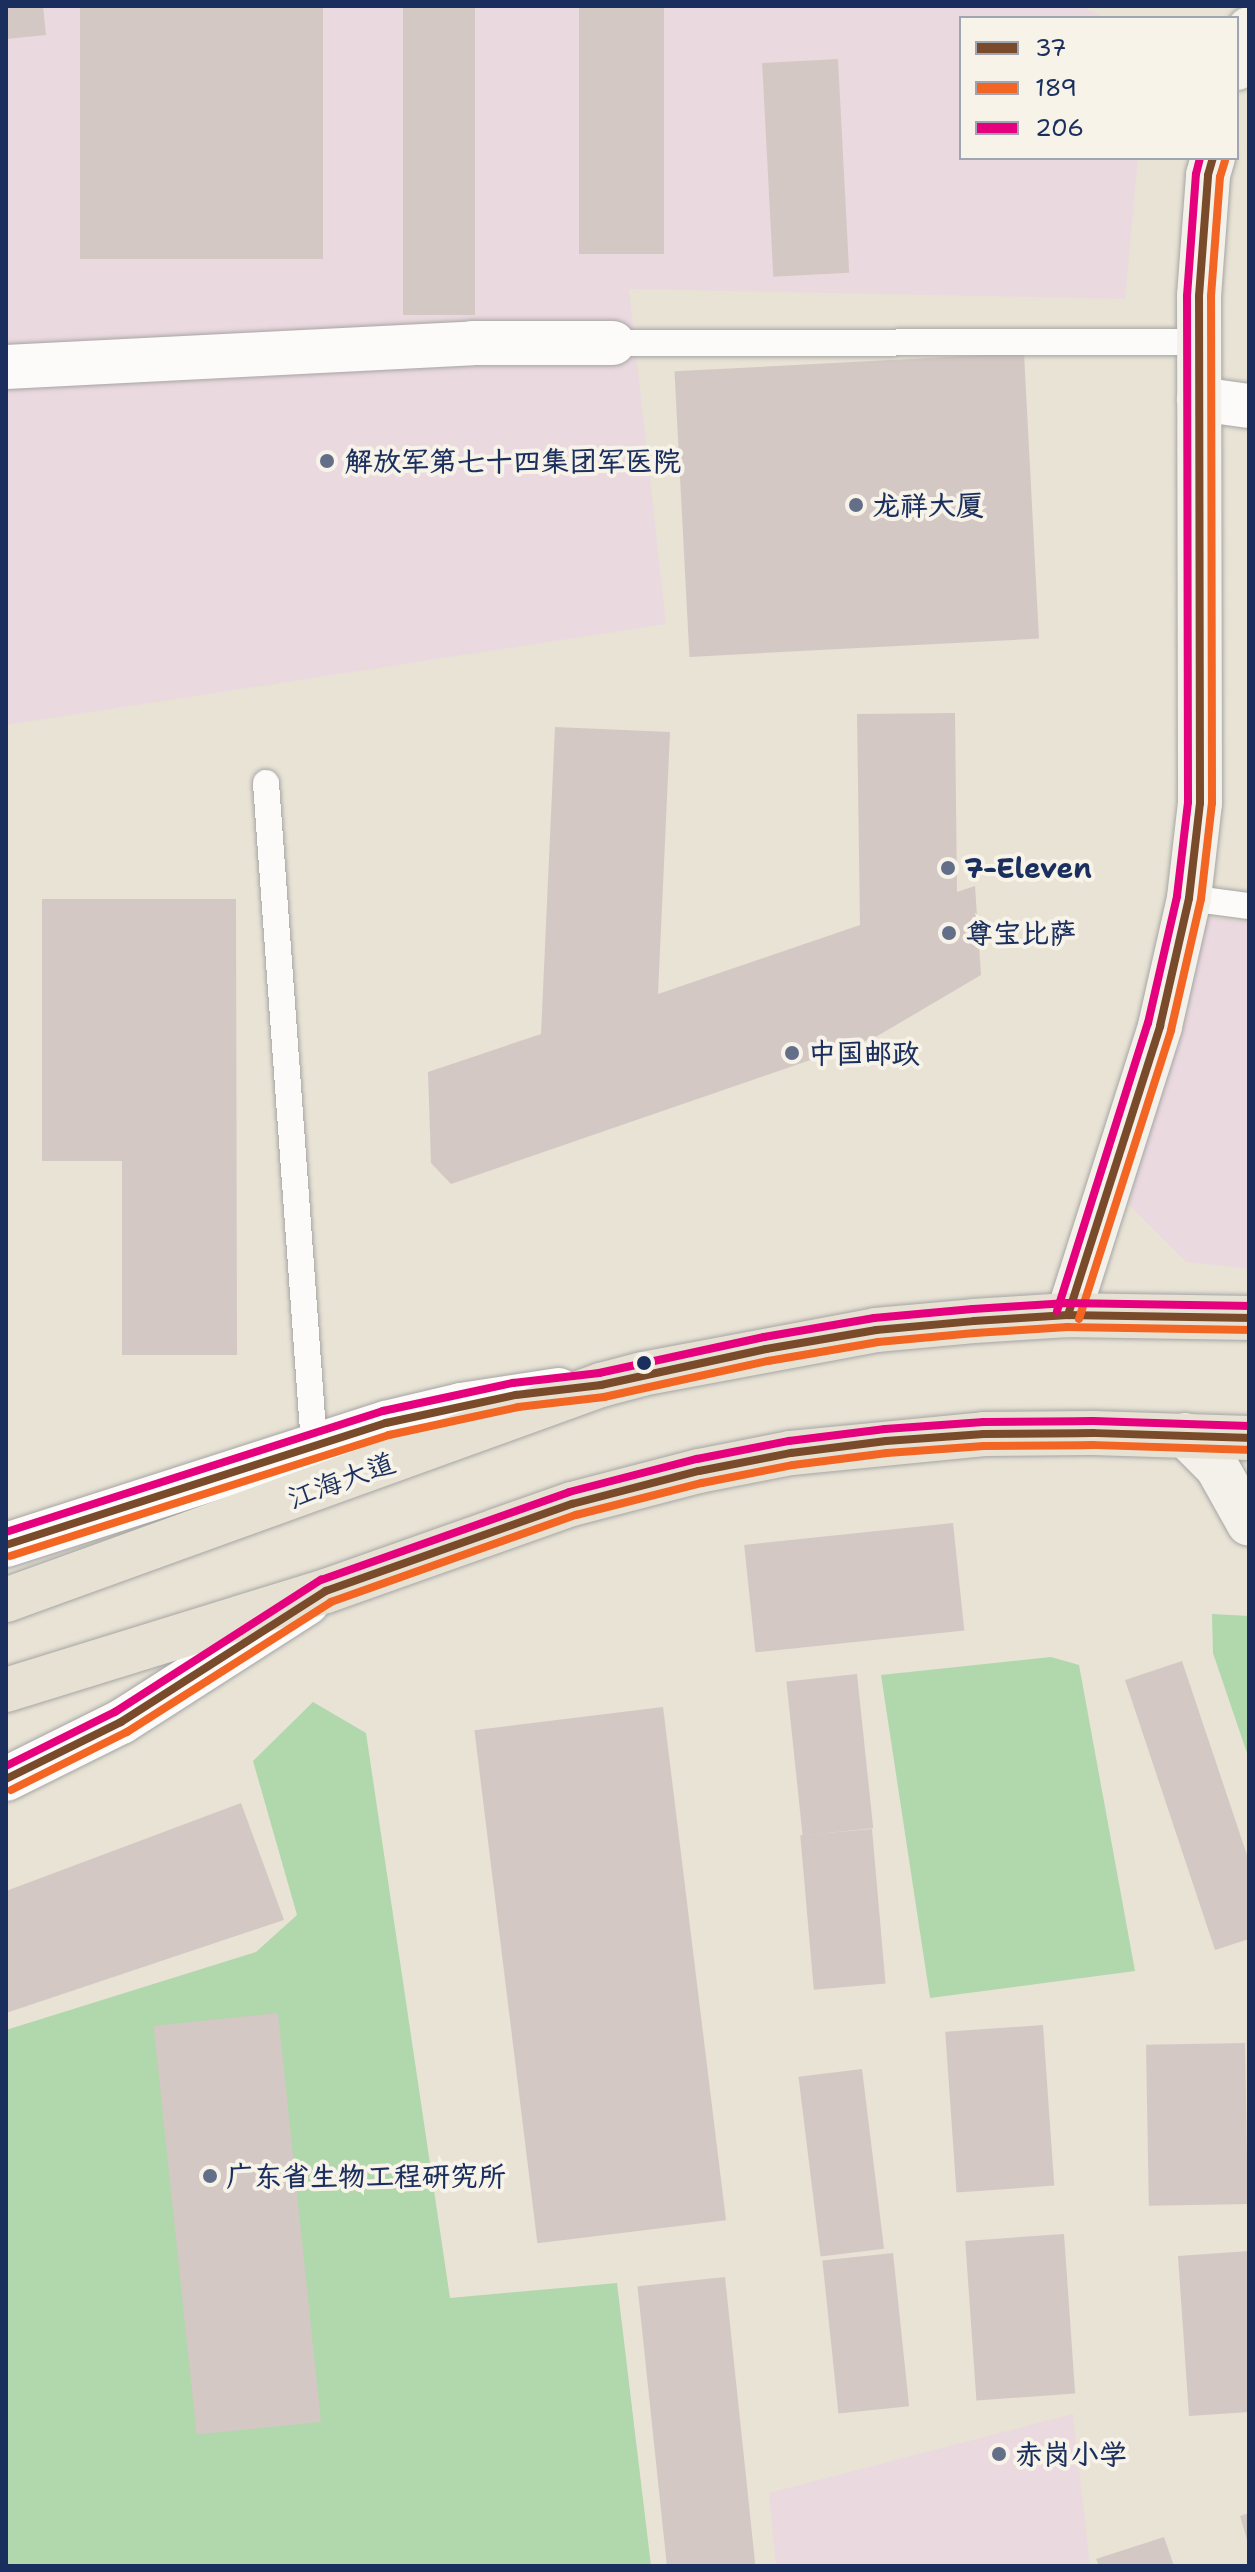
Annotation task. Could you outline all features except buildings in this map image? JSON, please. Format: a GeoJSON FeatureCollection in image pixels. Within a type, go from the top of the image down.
{"type":"FeatureCollection","features":[{"type":"Feature","properties":{"kind":"highway","name":"江海大道"},"geometry":{"type":"LineString","coordinates":[[6,1600],[601,1385],[751,1352],[876,1330],[1068,1315],[1249,1318]]}},
{"type":"Feature","properties":{"kind":"highway"},"geometry":{"type":"LineString","coordinates":[[6,1690],[326,1591],[572,1504],[699,1471],[791,1453],[984,1434],[1249,1438]]}},
{"type":"Feature","properties":{"kind":"main road"},"geometry":{"type":"LineString","coordinates":[[1239,62],[1249,29]]}},
{"type":"Feature","properties":{"kind":"main road"},"geometry":{"type":"LineString","coordinates":[[1068,1315],[1160,1026],[1189,898],[1200,803],[1200,281],[1208,175],[1212,160]]}},
{"type":"Feature","properties":{"kind":"main road"},"geometry":{"type":"LineString","coordinates":[[1185,1435],[1217,1467],[1240,1501],[1249,1524]]}},
{"type":"Feature","properties":{"kind":"street"},"geometry":{"type":"LineString","coordinates":[[6,367],[472,343],[613,343]]}},
{"type":"Feature","properties":{"kind":"street"},"geometry":{"type":"LineString","coordinates":[[1199,399],[1249,406]]}},
{"type":"Feature","properties":{"kind":"street"},"geometry":{"type":"LineString","coordinates":[[6,1545],[314,1444],[461,1405],[601,1385]]}},
{"type":"Feature","properties":{"kind":"street"},"geometry":{"type":"LineString","coordinates":[[6,1779],[121,1722],[326,1591]]}},
{"type":"Feature","properties":{"kind":"lane"},"geometry":{"type":"LineString","coordinates":[[613,343],[1200,342]]}},
{"type":"Feature","properties":{"kind":"lane"},"geometry":{"type":"LineString","coordinates":[[266,783],[314,1444]]}},
{"type":"Feature","properties":{"kind":"lane"},"geometry":{"type":"LineString","coordinates":[[1189,898],[1249,906]]}},
{"type":"Feature","properties":{"kind":"shaded area","name":"解放军第七十四集团军医院"},"geometry":{"type":"Polygon","coordinates":[[[6,6],[1081,6],[1102,16],[959,16],[959,160],[1138,160],[1125,299],[629,289],[666,624],[6,725],[6,6]]]}},
{"type":"Feature","properties":{"kind":"shaded area"},"geometry":{"type":"Polygon","coordinates":[[[1196,916],[1249,922],[1249,1269],[1186,1262],[1129,1205],[1196,916]]]}},
{"type":"Feature","properties":{"kind":"shaded area","name":"赤岗小学"},"geometry":{"type":"Polygon","coordinates":[[[1073,2414],[1090,2566],[776,2566],[769,2493],[1073,2414]]]}},
{"type":"Feature","properties":{"kind":"green space"},"geometry":{"type":"Polygon","coordinates":[[[1212,1614],[1249,1616],[1249,1759],[1213,1653],[1212,1614]]]}},
{"type":"Feature","properties":{"kind":"green space"},"geometry":{"type":"Polygon","coordinates":[[[1051,1657],[1079,1665],[1135,1971],[930,1998],[881,1675],[1051,1657]]]}},
{"type":"Feature","properties":{"kind":"green space"},"geometry":{"type":"Polygon","coordinates":[[[313,1702],[366,1733],[450,2298],[617,2283],[651,2566],[6,2566],[6,2030],[256,1952],[297,1915],[253,1761],[313,1702]]]}},
{"type":"Feature","properties":{"kind":"transit line","name":"206"},"geometry":{"type":"LineString","coordinates":[[1057,1311],[1148,1023],[1177,896],[1188,802],[1187,296],[1200,160]]}},
{"type":"Feature","properties":{"kind":"transit line","name":"37"},"geometry":{"type":"LineString","coordinates":[[1068,1315],[1160,1026],[1189,898],[1200,803],[1199,296],[1208,175],[1212,160]]}},
{"type":"Feature","properties":{"kind":"transit line","name":"189"},"geometry":{"type":"LineString","coordinates":[[1079,1319],[1171,1030],[1201,899],[1212,803],[1211,296],[1220,177],[1225,161]]}},
{"type":"Feature","properties":{"kind":"transit line","name":"206"},"geometry":{"type":"LineString","coordinates":[[6,1532],[383,1411],[513,1383],[599,1373],[764,1337],[874,1318],[973,1309],[1068,1303],[1249,1306]]}},
{"type":"Feature","properties":{"kind":"transit line","name":"37"},"geometry":{"type":"LineString","coordinates":[[6,1545],[386,1423],[516,1395],[601,1385],[766,1349],[876,1330],[974,1321],[1068,1315],[1249,1318]]}},
{"type":"Feature","properties":{"kind":"transit line","name":"189"},"geometry":{"type":"LineString","coordinates":[[10,1556],[389,1435],[518,1407],[604,1397],[768,1361],[878,1342],[1068,1327],[1249,1330]]}},
{"type":"Feature","properties":{"kind":"transit line","name":"206"},"geometry":{"type":"LineString","coordinates":[[6,1766],[115,1712],[321,1580],[569,1492],[697,1459],[789,1441],[885,1429],[984,1422],[1093,1421],[1249,1426]]}},
{"type":"Feature","properties":{"kind":"transit line","name":"37"},"geometry":{"type":"LineString","coordinates":[[6,1779],[121,1722],[326,1591],[572,1504],[699,1471],[791,1453],[886,1441],[984,1434],[1093,1433],[1249,1438]]}},
{"type":"Feature","properties":{"kind":"transit line","name":"189"},"geometry":{"type":"LineString","coordinates":[[11,1790],[127,1732],[331,1602],[576,1515],[702,1483],[793,1465],[887,1453],[984,1446],[1093,1445],[1249,1450]]}},
{"type":"Feature","properties":{"kind":"place","name":"解放军第七十四集团军医院"},"geometry":{"type":"Point","coordinates":[327,461]}},
{"type":"Feature","properties":{"kind":"place","name":"龙祥大厦"},"geometry":{"type":"Point","coordinates":[856,505]}},
{"type":"Feature","properties":{"kind":"place","name":"7-Eleven"},"geometry":{"type":"Point","coordinates":[948,868]}},
{"type":"Feature","properties":{"kind":"place","name":"尊宝比萨"},"geometry":{"type":"Point","coordinates":[949,933]}},
{"type":"Feature","properties":{"kind":"place","name":"中国邮政"},"geometry":{"type":"Point","coordinates":[792,1053]}},
{"type":"Feature","properties":{"kind":"place","name":"广东省生物工程研究所"},"geometry":{"type":"Point","coordinates":[210,2176]}},
{"type":"Feature","properties":{"kind":"place","name":"赤岗小学"},"geometry":{"type":"Point","coordinates":[999,2454]}}]}
